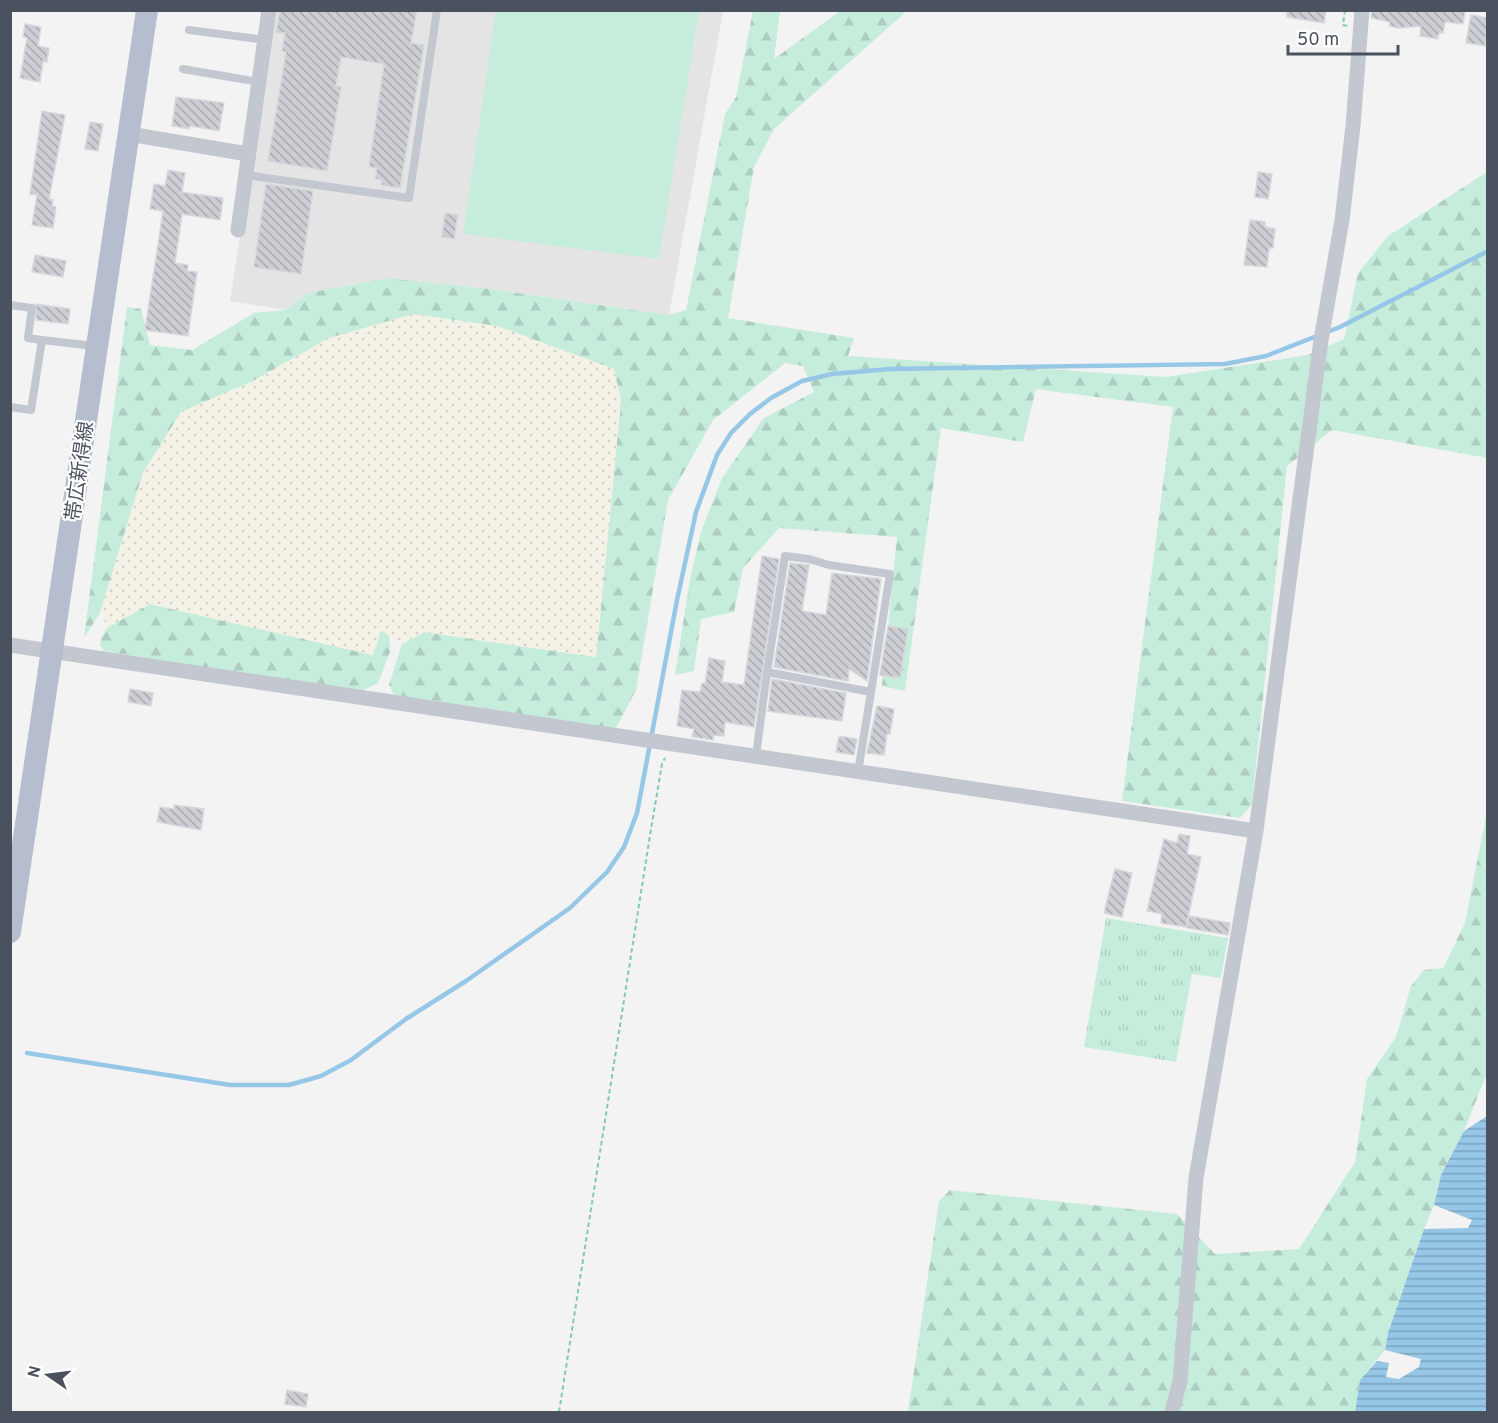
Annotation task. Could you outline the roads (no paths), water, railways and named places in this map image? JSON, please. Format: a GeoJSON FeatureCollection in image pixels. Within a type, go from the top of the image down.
{"type":"FeatureCollection","features":[{"type":"Feature","properties":{"kind":"main road","name":"帯広新得線"},"geometry":{"type":"LineString","coordinates":[[10,932],[147,10]]}},
{"type":"Feature","properties":{"kind":"street"},"geometry":{"type":"LineString","coordinates":[[238,230],[269,10]]}},
{"type":"Feature","properties":{"kind":"street"},"geometry":{"type":"LineString","coordinates":[[1172,1413],[1180,1381],[1196,1178],[1256,831],[1321,340],[1342,220],[1353,126],[1362,10]]}},
{"type":"Feature","properties":{"kind":"street"},"geometry":{"type":"LineString","coordinates":[[129,134],[248,154]]}},
{"type":"Feature","properties":{"kind":"street"},"geometry":{"type":"LineString","coordinates":[[10,645],[1256,831]]}},
{"type":"Feature","properties":{"kind":"lane"},"geometry":{"type":"LineString","coordinates":[[245,175],[410,198],[437,10]]}},
{"type":"Feature","properties":{"kind":"lane"},"geometry":{"type":"LineString","coordinates":[[189,30],[265,40]]}},
{"type":"Feature","properties":{"kind":"lane"},"geometry":{"type":"LineString","coordinates":[[183,69],[259,82]]}},
{"type":"Feature","properties":{"kind":"lane"},"geometry":{"type":"LineString","coordinates":[[10,305],[32,308],[28,338],[97,347]]}},
{"type":"Feature","properties":{"kind":"lane"},"geometry":{"type":"LineString","coordinates":[[10,407],[31,410],[42,340]]}},
{"type":"Feature","properties":{"kind":"lane"},"geometry":{"type":"LineString","coordinates":[[756,756],[784,556],[809,559],[829,566],[890,574],[858,771]]}},
{"type":"Feature","properties":{"kind":"lane"},"geometry":{"type":"LineString","coordinates":[[768,672],[871,692]]}},
{"type":"Feature","properties":{"kind":"water"},"geometry":{"type":"Polygon","coordinates":[[[1487,1116],[1487,1412],[1355,1412],[1360,1380],[1377,1361],[1389,1363],[1386,1377],[1399,1379],[1419,1367],[1421,1359],[1385,1350],[1388,1333],[1424,1229],[1468,1228],[1472,1220],[1434,1205],[1441,1175],[1464,1131],[1487,1116]]]}},
{"type":"Feature","properties":{"kind":"waterway"},"geometry":{"type":"LineString","coordinates":[[27,1053],[230,1085],[289,1085],[321,1076],[351,1060],[406,1019],[466,981],[570,908],[607,872],[624,847],[637,813],[696,512],[717,455],[731,433],[771,398],[802,381],[832,374],[889,369],[1225,364],[1266,356],[1340,327],[1488,251]]}}]}
